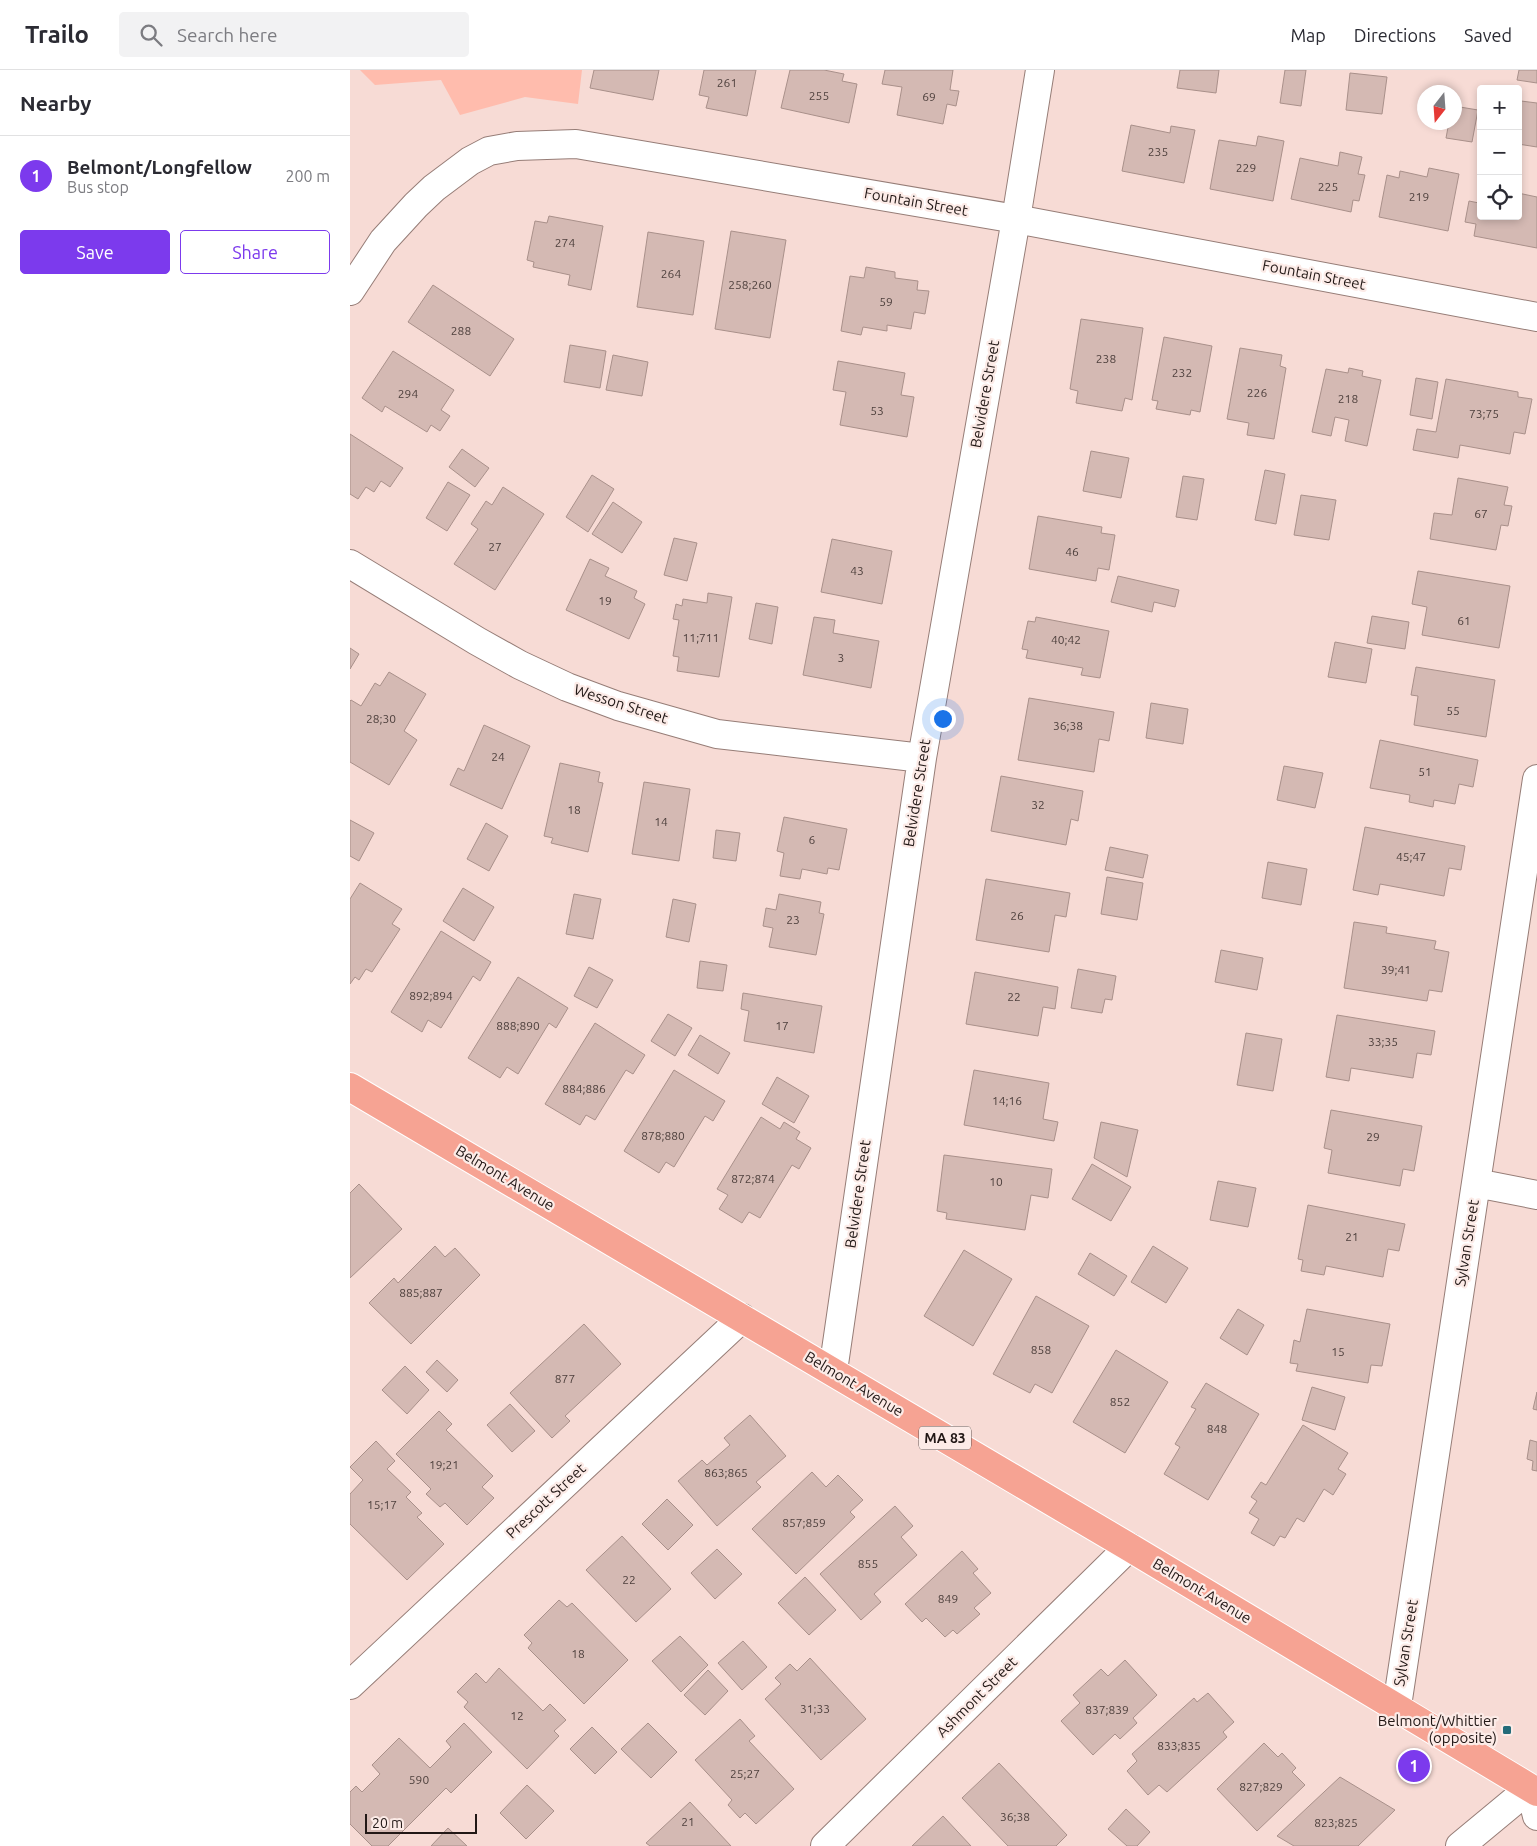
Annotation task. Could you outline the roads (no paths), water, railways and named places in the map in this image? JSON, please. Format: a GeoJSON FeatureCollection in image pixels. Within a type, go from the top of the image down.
{"type":"FeatureCollection","features":[{"type":"Feature","properties":{"kind":"main road","name":"Belmont Avenue"},"geometry":{"type":"LineString","coordinates":[[350,1087],[833,1371],[1397,1706],[1534,1790]]}},
{"type":"Feature","properties":{"kind":"street","name":"Belvidere Street"},"geometry":{"type":"LineString","coordinates":[[833,1371],[922,758],[1016,220],[1040,70]]}},
{"type":"Feature","properties":{"kind":"street","name":"Fountain Street"},"geometry":{"type":"LineString","coordinates":[[350,291],[383,241],[434,188],[470,161],[489,151],[517,146],[576,144],[1016,220],[1537,317]]}},
{"type":"Feature","properties":{"kind":"street","name":"Wesson Street"},"geometry":{"type":"LineString","coordinates":[[350,564],[477,641],[520,664],[567,687],[618,706],[716,734],[922,758]]}},
{"type":"Feature","properties":{"kind":"street","name":"Sylvan Street"},"geometry":{"type":"LineString","coordinates":[[1397,1706],[1537,779]]}},
{"type":"Feature","properties":{"kind":"street"},"geometry":{"type":"LineString","coordinates":[[1476,1183],[1537,1195]]}},
{"type":"Feature","properties":{"kind":"street","name":"Prescott Street"},"geometry":{"type":"LineString","coordinates":[[350,1685],[742,1318]]}},
{"type":"Feature","properties":{"kind":"street","name":"Ashmont Street"},"geometry":{"type":"LineString","coordinates":[[825,1846],[1129,1547]]}},
{"type":"Feature","properties":{"kind":"street"},"geometry":{"type":"LineString","coordinates":[[1534,1790],[1537,1816]]}},
{"type":"Feature","properties":{"kind":"street"},"geometry":{"type":"LineString","coordinates":[[1460,1846],[1534,1790]]}},
{"type":"Feature","properties":{"kind":"place","name":"Belmont/Whittier (opposite)"},"geometry":{"type":"Point","coordinates":[1507,1730]}},
{"type":"Feature","properties":{"kind":"place","name":"Belmont/Longfellow"},"geometry":{"type":"Point","coordinates":[1414,1766]}}]}
